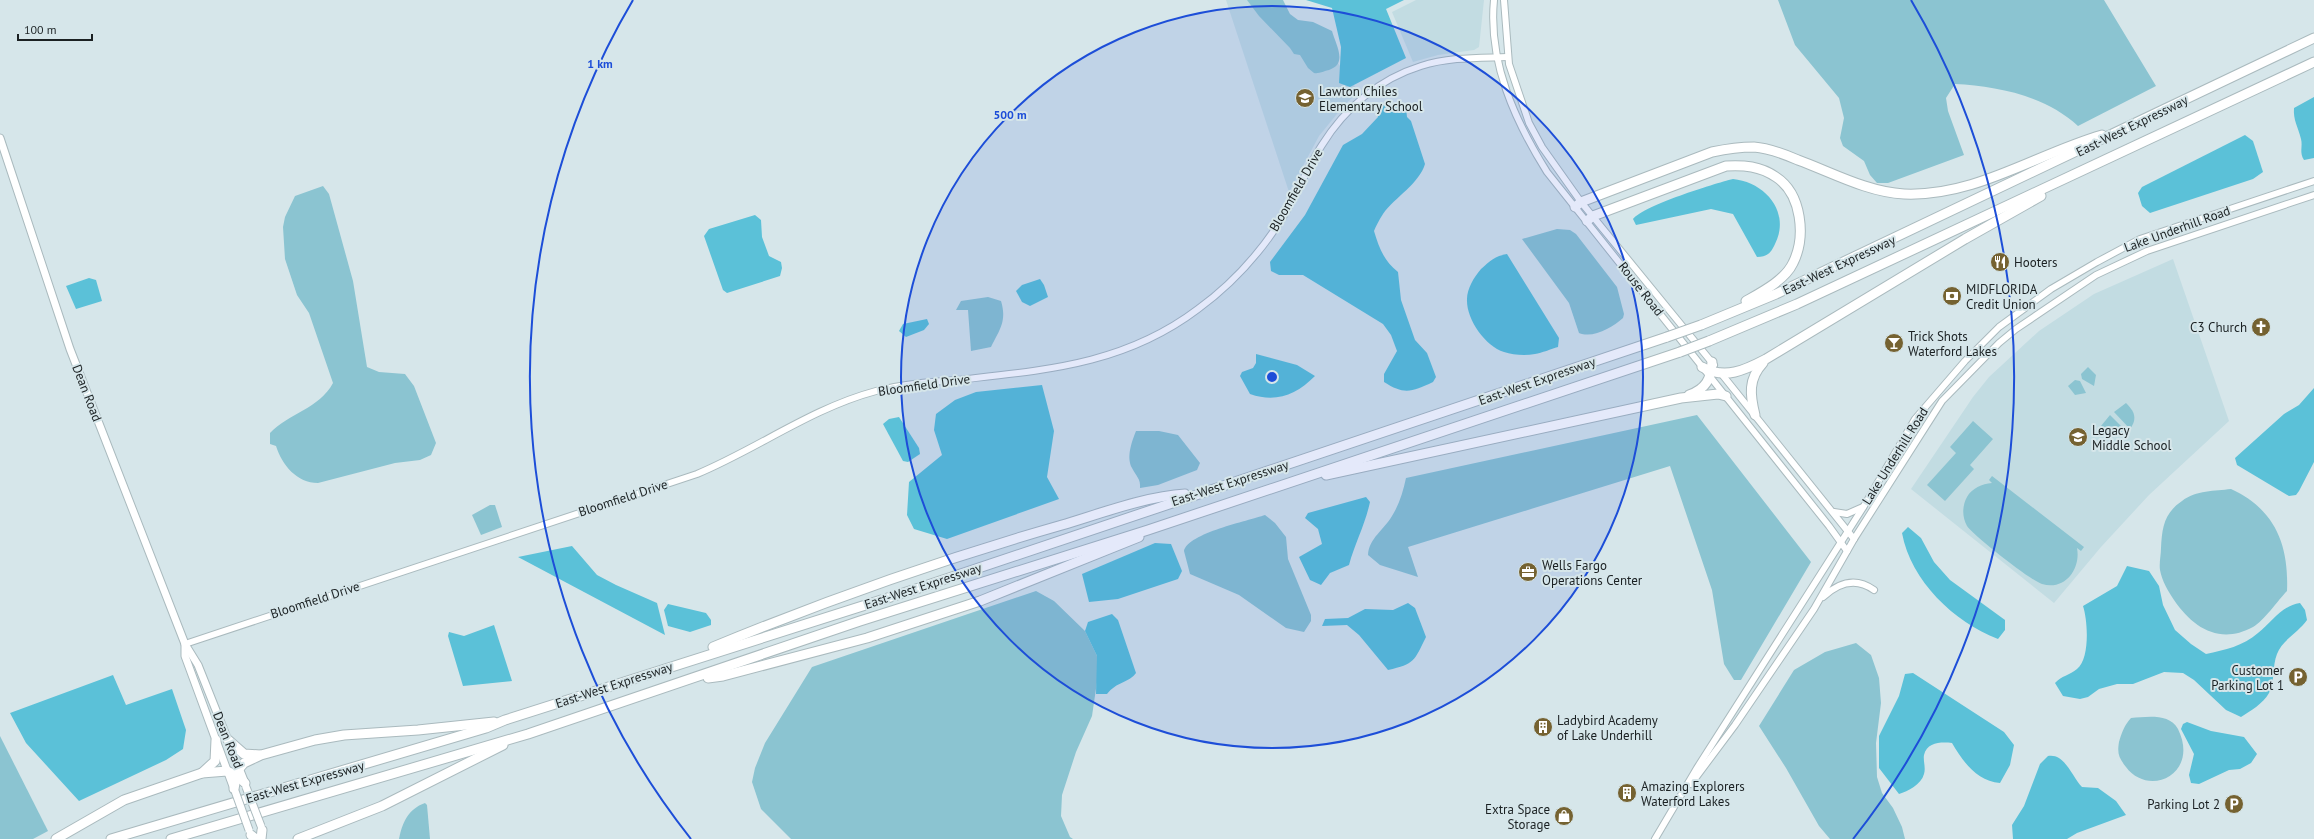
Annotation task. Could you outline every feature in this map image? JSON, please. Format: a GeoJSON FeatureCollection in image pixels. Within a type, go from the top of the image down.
{"type":"FeatureCollection","features":[{"type":"Feature","properties":{"kind":"highway","name":"East-West Expressway"},"geometry":{"type":"LineString","coordinates":[[111,839],[471,733],[505,720],[692,659],[919,588],[1667,337],[1776,294],[2129,128],[2314,38]]}},
{"type":"Feature","properties":{"kind":"highway","name":"East-West Expressway"},"geometry":{"type":"LineString","coordinates":[[172,839],[528,734],[860,621],[1148,530],[1680,352],[1804,301],[2314,62]]}},
{"type":"Feature","properties":{"kind":"highway"},"geometry":{"type":"LineString","coordinates":[[1702,367],[1711,375],[1732,374],[1766,359],[1999,219],[2081,175],[2205,113]]}},
{"type":"Feature","properties":{"kind":"highway"},"geometry":{"type":"LineString","coordinates":[[1578,204],[1712,152],[1730,148],[1755,147],[1782,154],[1874,189],[1902,194],[1933,194],[1963,188],[2085,140],[2129,128]]}},
{"type":"Feature","properties":{"kind":"highway"},"geometry":{"type":"LineString","coordinates":[[1590,218],[1726,166],[1743,165],[1760,168],[1777,177],[1789,191],[1799,214],[1802,233],[1793,264],[1784,275],[1761,293],[1700,325]]}},
{"type":"Feature","properties":{"kind":"highway"},"geometry":{"type":"LineString","coordinates":[[1755,415],[1750,391],[1752,380],[1756,370],[1766,359]]}},
{"type":"Feature","properties":{"kind":"highway"},"geometry":{"type":"LineString","coordinates":[[1681,398],[1703,388],[1711,375],[1712,362]]}},
{"type":"Feature","properties":{"kind":"highway"},"geometry":{"type":"LineString","coordinates":[[1312,476],[1333,474],[1681,398],[1718,394],[1726,396]]}},
{"type":"Feature","properties":{"kind":"highway"},"geometry":{"type":"LineString","coordinates":[[692,659],[708,649],[818,604],[985,548],[1120,508],[1175,495],[1196,494]]}},
{"type":"Feature","properties":{"kind":"highway"},"geometry":{"type":"LineString","coordinates":[[695,678],[724,676],[867,638],[1006,592],[1137,538],[1148,530]]}},
{"type":"Feature","properties":{"kind":"highway"},"geometry":{"type":"LineString","coordinates":[[60,837],[124,800],[202,773],[234,771],[261,755],[315,740],[344,735],[418,730],[505,720]]}},
{"type":"Feature","properties":{"kind":"highway"},"geometry":{"type":"LineString","coordinates":[[298,839],[375,809],[528,734]]}},
{"type":"Feature","properties":{"kind":"highway"},"geometry":{"type":"LineString","coordinates":[[202,773],[215,760],[216,740]]}},
{"type":"Feature","properties":{"kind":"highway"},"geometry":{"type":"LineString","coordinates":[[228,740],[244,754],[261,755]]}},
{"type":"Feature","properties":{"kind":"highway"},"geometry":{"type":"LineString","coordinates":[[234,771],[246,785]]}},
{"type":"Feature","properties":{"kind":"highway"},"geometry":{"type":"LineString","coordinates":[[234,771],[234,790]]}},
{"type":"Feature","properties":{"kind":"main road","name":"Dean Road"},"geometry":{"type":"LineString","coordinates":[[0,138],[68,344],[185,644],[193,654],[228,740],[234,771]]}},
{"type":"Feature","properties":{"kind":"main road","name":"Dean Road"},"geometry":{"type":"LineString","coordinates":[[185,644],[185,656],[216,740],[234,771]]}},
{"type":"Feature","properties":{"kind":"main road"},"geometry":{"type":"LineString","coordinates":[[246,785],[261,832]]}},
{"type":"Feature","properties":{"kind":"main road"},"geometry":{"type":"LineString","coordinates":[[234,790],[252,836]]}},
{"type":"Feature","properties":{"kind":"street","name":"Rouse Road"},"geometry":{"type":"LineString","coordinates":[[1494,0],[1494,26],[1497,57],[1506,89],[1522,130],[1547,172],[1578,204],[1712,362],[1854,539]]}},
{"type":"Feature","properties":{"kind":"street","name":"Rouse Road"},"geometry":{"type":"LineString","coordinates":[[1504,0],[1507,57],[1516,91],[1529,123],[1542,147],[1578,204]]}},
{"type":"Feature","properties":{"kind":"street","name":"Bloomfield Drive"},"geometry":{"type":"LineString","coordinates":[[185,644],[696,474],[730,459],[836,404],[858,396],[903,386],[1068,367],[1104,357],[1132,346],[1176,325],[1199,309],[1252,258],[1283,217],[1321,146],[1335,125],[1365,96],[1397,76],[1424,65],[1462,58],[1507,57]]}},
{"type":"Feature","properties":{"kind":"street","name":"Lake Underhill Road"},"geometry":{"type":"LineString","coordinates":[[1655,839],[1864,506],[1915,419],[1938,390],[1999,327],[2051,289],[2140,239],[2314,181]]}},
{"type":"Feature","properties":{"kind":"street","name":"Lake Underhill Road"},"geometry":{"type":"LineString","coordinates":[[1684,792],[1735,725],[1819,600],[1854,539],[1942,401],[1999,343],[2016,329],[2096,275],[2147,251],[2314,195]]}},
{"type":"Feature","properties":{"kind":"street","name":"Rouse Road"},"geometry":{"type":"LineString","coordinates":[[1590,218],[1702,367]]}},
{"type":"Feature","properties":{"kind":"street"},"geometry":{"type":"LineString","coordinates":[[1711,375],[1847,551]]}},
{"type":"Feature","properties":{"kind":"street"},"geometry":{"type":"LineString","coordinates":[[1833,512],[1847,514],[1864,506]]}},
{"type":"Feature","properties":{"kind":"street"},"geometry":{"type":"LineString","coordinates":[[1819,600],[1832,588],[1844,583],[1862,583],[1874,590]]}},
{"type":"Feature","properties":{"kind":"street"},"geometry":{"type":"LineString","coordinates":[[261,832],[266,839]]}},
{"type":"Feature","properties":{"kind":"shaded area","name":"Lawton Chiles Elementary School"},"geometry":{"type":"Polygon","coordinates":[[[1226,0],[1279,0],[1301,35],[1335,59],[1359,92],[1345,104],[1319,136],[1289,192],[1226,0]]]}},
{"type":"Feature","properties":{"kind":"shaded area"},"geometry":{"type":"Polygon","coordinates":[[[1247,0],[1283,0],[1290,14],[1298,20],[1313,22],[1332,31],[1338,48],[1338,63],[1335,67],[1329,70],[1314,73],[1308,68],[1300,55],[1294,54],[1259,16],[1247,0]]]}},
{"type":"Feature","properties":{"kind":"shaded area"},"geometry":{"type":"Polygon","coordinates":[[[1306,0],[1404,0],[1386,9],[1406,58],[1350,87],[1339,83],[1341,47],[1332,8],[1306,0]]]}},
{"type":"Feature","properties":{"kind":"shaded area"},"geometry":{"type":"Polygon","coordinates":[[[1416,0],[1484,0],[1479,47],[1474,50],[1438,55],[1413,62],[1392,12],[1416,0]]]}},
{"type":"Feature","properties":{"kind":"shaded area"},"geometry":{"type":"Polygon","coordinates":[[[1778,0],[2104,0],[2156,86],[2078,126],[2051,107],[2020,94],[1987,87],[1955,84],[1946,98],[1948,111],[1964,155],[1888,183],[1877,183],[1870,175],[1864,161],[1843,146],[1840,138],[1844,118],[1839,98],[1795,45],[1778,0]]]}},
{"type":"Feature","properties":{"kind":"shaded area"},"geometry":{"type":"Polygon","coordinates":[[[2314,97],[2314,158],[2304,160],[2301,139],[2294,116],[2294,108],[2314,97]]]}},
{"type":"Feature","properties":{"kind":"shaded area"},"geometry":{"type":"Polygon","coordinates":[[[1380,104],[1390,107],[1396,104],[1406,108],[1407,117],[1411,121],[1425,164],[1418,178],[1383,214],[1374,231],[1383,254],[1393,268],[1398,272],[1401,300],[1415,340],[1427,353],[1436,377],[1433,382],[1408,391],[1397,389],[1384,382],[1384,374],[1397,351],[1391,335],[1383,324],[1303,275],[1279,275],[1271,271],[1270,262],[1305,215],[1343,145],[1362,134],[1378,117],[1377,106],[1380,104]]]}},
{"type":"Feature","properties":{"kind":"shaded area"},"geometry":{"type":"Polygon","coordinates":[[[2245,135],[2253,141],[2263,172],[2253,179],[2150,213],[2142,206],[2138,193],[2142,187],[2245,135]]]}},
{"type":"Feature","properties":{"kind":"shaded area"},"geometry":{"type":"Polygon","coordinates":[[[1733,179],[1745,181],[1765,192],[1777,210],[1780,221],[1779,232],[1775,244],[1766,255],[1757,257],[1733,214],[1711,209],[1636,225],[1633,219],[1640,213],[1665,202],[1696,190],[1733,179]]]}},
{"type":"Feature","properties":{"kind":"shaded area"},"geometry":{"type":"Polygon","coordinates":[[[323,186],[329,194],[353,281],[367,367],[379,372],[405,374],[414,386],[436,443],[431,455],[420,460],[395,463],[318,483],[303,480],[291,472],[282,460],[276,446],[270,444],[270,433],[286,420],[320,399],[333,383],[309,313],[297,295],[285,259],[283,227],[285,217],[295,196],[323,186]]]}},
{"type":"Feature","properties":{"kind":"shaded area"},"geometry":{"type":"Polygon","coordinates":[[[755,215],[761,220],[762,237],[769,256],[781,262],[782,268],[780,276],[727,293],[723,290],[704,236],[709,229],[755,215]]]}},
{"type":"Feature","properties":{"kind":"shaded area"},"geometry":{"type":"Polygon","coordinates":[[[1557,229],[1570,230],[1576,234],[1617,287],[1624,314],[1623,318],[1614,325],[1596,333],[1579,333],[1569,303],[1522,239],[1557,229]]]}},
{"type":"Feature","properties":{"kind":"shaded area"},"geometry":{"type":"Polygon","coordinates":[[[1507,254],[1559,338],[1558,347],[1531,355],[1519,355],[1504,352],[1490,344],[1473,323],[1467,299],[1471,283],[1478,272],[1487,264],[1496,258],[1507,254]]]}},
{"type":"Feature","properties":{"kind":"shaded area","name":"Legacy Middle School"},"geometry":{"type":"Polygon","coordinates":[[[2173,259],[2229,421],[2149,495],[2101,547],[2054,603],[1911,489],[1973,397],[1989,377],[2039,331],[2094,294],[2173,259]]]}},
{"type":"Feature","properties":{"kind":"shaded area"},"geometry":{"type":"Polygon","coordinates":[[[89,278],[96,280],[102,301],[76,309],[66,286],[89,278]]]}},
{"type":"Feature","properties":{"kind":"shaded area"},"geometry":{"type":"Polygon","coordinates":[[[1040,279],[1044,285],[1048,297],[1030,306],[1022,302],[1016,291],[1022,285],[1040,279]]]}},
{"type":"Feature","properties":{"kind":"shaded area"},"geometry":{"type":"Polygon","coordinates":[[[988,297],[1001,301],[1003,308],[1002,325],[991,347],[971,351],[968,310],[956,310],[961,301],[988,297]]]}},
{"type":"Feature","properties":{"kind":"shaded area"},"geometry":{"type":"Polygon","coordinates":[[[927,319],[929,324],[924,330],[906,337],[899,331],[903,324],[927,319]]]}},
{"type":"Feature","properties":{"kind":"shaded area"},"geometry":{"type":"Polygon","coordinates":[[[1256,354],[1297,365],[1315,376],[1308,383],[1285,396],[1268,398],[1250,394],[1240,376],[1242,372],[1253,368],[1256,363],[1256,354]]]}},
{"type":"Feature","properties":{"kind":"shaded area"},"geometry":{"type":"Polygon","coordinates":[[[2088,367],[2096,375],[2094,386],[2082,379],[2081,374],[2088,367]]]}},
{"type":"Feature","properties":{"kind":"shaded area"},"geometry":{"type":"Polygon","coordinates":[[[2075,380],[2080,381],[2086,393],[2075,395],[2068,386],[2075,380]]]}},
{"type":"Feature","properties":{"kind":"shaded area"},"geometry":{"type":"Polygon","coordinates":[[[1042,385],[1054,431],[1047,477],[1059,499],[947,539],[914,529],[907,515],[909,482],[942,455],[934,430],[936,414],[955,400],[976,392],[1042,385]]]}},
{"type":"Feature","properties":{"kind":"shaded area"},"geometry":{"type":"Polygon","coordinates":[[[2314,388],[2314,462],[2299,491],[2296,495],[2289,496],[2237,465],[2235,458],[2284,414],[2299,405],[2314,388]]]}},
{"type":"Feature","properties":{"kind":"shaded area"},"geometry":{"type":"Polygon","coordinates":[[[2126,403],[2134,415],[2134,421],[2130,429],[2114,412],[2126,403]]]}},
{"type":"Feature","properties":{"kind":"shaded area"},"geometry":{"type":"Polygon","coordinates":[[[1697,415],[1811,562],[1741,680],[1734,680],[1724,664],[1712,590],[1670,466],[1408,547],[1418,577],[1380,565],[1368,555],[1374,539],[1389,521],[1397,507],[1406,478],[1697,415]]]}},
{"type":"Feature","properties":{"kind":"shaded area"},"geometry":{"type":"Polygon","coordinates":[[[2110,415],[2127,432],[2119,436],[2109,435],[2101,426],[2110,415]]]}},
{"type":"Feature","properties":{"kind":"shaded area"},"geometry":{"type":"Polygon","coordinates":[[[899,417],[919,448],[920,454],[908,462],[903,461],[883,424],[889,419],[899,417]]]}},
{"type":"Feature","properties":{"kind":"shaded area"},"geometry":{"type":"Polygon","coordinates":[[[1973,421],[1993,439],[1970,465],[1974,469],[1945,501],[1927,485],[1956,453],[1950,447],[1973,421]]]}},
{"type":"Feature","properties":{"kind":"shaded area"},"geometry":{"type":"Polygon","coordinates":[[[1136,431],[1159,431],[1178,435],[1200,463],[1197,470],[1158,485],[1140,488],[1139,480],[1130,464],[1130,449],[1136,431]]]}},
{"type":"Feature","properties":{"kind":"shaded area"},"geometry":{"type":"Polygon","coordinates":[[[1992,476],[2084,547],[2081,551],[2077,548],[2078,556],[2074,570],[2064,581],[2058,584],[2050,585],[2042,584],[2036,581],[2003,557],[1967,526],[1963,512],[1967,497],[1978,487],[1992,483],[1989,480],[1992,476]]]}},
{"type":"Feature","properties":{"kind":"shaded area"},"geometry":{"type":"Polygon","coordinates":[[[2231,489],[2246,497],[2259,507],[2269,518],[2276,530],[2282,544],[2285,558],[2287,591],[2266,615],[2253,627],[2241,632],[2219,634],[2208,631],[2190,619],[2181,610],[2167,589],[2160,570],[2161,541],[2163,528],[2168,516],[2176,506],[2187,497],[2199,493],[2231,489]]]}},
{"type":"Feature","properties":{"kind":"shaded area"},"geometry":{"type":"Polygon","coordinates":[[[1366,497],[1370,502],[1368,510],[1349,565],[1330,573],[1321,585],[1310,580],[1299,557],[1322,544],[1318,529],[1305,518],[1308,513],[1366,497]]]}},
{"type":"Feature","properties":{"kind":"shaded area"},"geometry":{"type":"Polygon","coordinates":[[[490,505],[495,505],[502,527],[481,535],[472,515],[490,505]]]}},
{"type":"Feature","properties":{"kind":"shaded area"},"geometry":{"type":"Polygon","coordinates":[[[1265,515],[1275,523],[1286,537],[1288,559],[1311,615],[1311,621],[1304,632],[1286,628],[1239,595],[1190,574],[1184,551],[1188,545],[1207,533],[1265,515]]]}},
{"type":"Feature","properties":{"kind":"shaded area"},"geometry":{"type":"Polygon","coordinates":[[[1908,527],[1921,538],[1934,562],[1950,580],[2005,620],[2005,630],[1998,639],[1982,632],[1966,622],[1937,598],[1925,583],[1907,551],[1902,533],[1908,527]]]}},
{"type":"Feature","properties":{"kind":"shaded area"},"geometry":{"type":"Polygon","coordinates":[[[1155,543],[1171,544],[1182,571],[1178,579],[1118,599],[1089,602],[1082,574],[1155,543]]]}},
{"type":"Feature","properties":{"kind":"shaded area"},"geometry":{"type":"Polygon","coordinates":[[[572,546],[597,575],[657,603],[665,635],[518,557],[572,546]]]}},
{"type":"Feature","properties":{"kind":"shaded area"},"geometry":{"type":"Polygon","coordinates":[[[2127,566],[2149,571],[2159,586],[2163,605],[2175,630],[2191,644],[2206,654],[2227,649],[2246,641],[2263,629],[2287,607],[2300,603],[2305,610],[2307,620],[2279,649],[2274,664],[2271,689],[2263,701],[2241,717],[2226,710],[2194,680],[2183,673],[2164,672],[2133,684],[2117,684],[2099,689],[2088,697],[2080,699],[2063,696],[2055,683],[2077,669],[2081,664],[2086,649],[2087,630],[2083,606],[2117,586],[2127,566]]]}},
{"type":"Feature","properties":{"kind":"shaded area"},"geometry":{"type":"Polygon","coordinates":[[[1036,591],[1054,601],[1085,631],[1097,656],[1099,668],[1092,716],[1076,752],[1062,795],[1061,816],[1070,837],[1073,839],[791,839],[761,809],[752,782],[755,768],[765,743],[812,667],[1036,591]]]}},
{"type":"Feature","properties":{"kind":"shaded area"},"geometry":{"type":"Polygon","coordinates":[[[1408,603],[1415,608],[1426,637],[1413,660],[1404,666],[1397,668],[1388,670],[1359,635],[1347,625],[1322,626],[1325,619],[1348,618],[1365,609],[1393,610],[1408,603]]]}},
{"type":"Feature","properties":{"kind":"shaded area"},"geometry":{"type":"Polygon","coordinates":[[[668,604],[706,613],[711,620],[711,625],[690,632],[668,626],[664,610],[668,604]]]}},
{"type":"Feature","properties":{"kind":"shaded area"},"geometry":{"type":"Polygon","coordinates":[[[1112,614],[1118,620],[1136,673],[1114,687],[1107,694],[1096,694],[1097,656],[1085,631],[1088,622],[1112,614]]]}},
{"type":"Feature","properties":{"kind":"shaded area"},"geometry":{"type":"Polygon","coordinates":[[[494,625],[512,681],[463,686],[448,636],[449,632],[464,636],[494,625]]]}},
{"type":"Feature","properties":{"kind":"shaded area"},"geometry":{"type":"Polygon","coordinates":[[[1856,643],[1871,655],[1879,678],[1881,703],[1876,743],[1877,777],[1882,793],[1893,808],[1902,827],[1905,839],[1830,839],[1819,826],[1786,768],[1759,726],[1794,670],[1825,652],[1856,643]]]}},
{"type":"Feature","properties":{"kind":"shaded area"},"geometry":{"type":"Polygon","coordinates":[[[1913,673],[2004,732],[2014,745],[2010,765],[2000,783],[1984,779],[1972,769],[1961,757],[1952,743],[1939,743],[1931,745],[1924,755],[1925,772],[1920,781],[1910,789],[1899,794],[1879,768],[1879,736],[1899,696],[1905,674],[1913,673]]]}},
{"type":"Feature","properties":{"kind":"shaded area"},"geometry":{"type":"Polygon","coordinates":[[[113,675],[126,705],[172,689],[186,730],[183,749],[166,760],[79,801],[26,743],[10,713],[113,675]]]}},
{"type":"Feature","properties":{"kind":"shaded area"},"geometry":{"type":"Polygon","coordinates":[[[2131,718],[2163,718],[2169,720],[2178,729],[2183,745],[2182,758],[2177,769],[2169,776],[2158,780],[2147,780],[2136,776],[2122,761],[2118,753],[2119,742],[2127,723],[2131,718]]]}},
{"type":"Feature","properties":{"kind":"shaded area"},"geometry":{"type":"Polygon","coordinates":[[[2187,722],[2211,731],[2244,737],[2257,754],[2251,763],[2240,769],[2229,770],[2199,784],[2191,783],[2189,775],[2194,754],[2181,729],[2183,724],[2187,722]]]}},
{"type":"Feature","properties":{"kind":"shaded area"},"geometry":{"type":"Polygon","coordinates":[[[0,736],[48,831],[33,839],[0,839],[0,736]]]}},
{"type":"Feature","properties":{"kind":"shaded area"},"geometry":{"type":"Polygon","coordinates":[[[2048,756],[2054,756],[2064,762],[2082,787],[2098,788],[2116,801],[2126,815],[2077,833],[2067,839],[2013,839],[2012,825],[2024,806],[2040,764],[2048,756]]]}},
{"type":"Feature","properties":{"kind":"shaded area"},"geometry":{"type":"Polygon","coordinates":[[[425,803],[427,805],[430,839],[399,839],[402,827],[407,817],[414,809],[425,803]]]}},
{"type":"Feature","properties":{"kind":"place","name":"Lawton Chiles Elementary School"},"geometry":{"type":"Point","coordinates":[1305,98]}},
{"type":"Feature","properties":{"kind":"place","name":"Hooters"},"geometry":{"type":"Point","coordinates":[2000,262]}},
{"type":"Feature","properties":{"kind":"place","name":"MIDFLORIDA Credit Union"},"geometry":{"type":"Point","coordinates":[1952,296]}},
{"type":"Feature","properties":{"kind":"place","name":"C3 Church"},"geometry":{"type":"Point","coordinates":[2261,327]}},
{"type":"Feature","properties":{"kind":"place","name":"Trick Shots Waterford Lakes"},"geometry":{"type":"Point","coordinates":[1894,343]}},
{"type":"Feature","properties":{"kind":"place","name":"Legacy Middle School"},"geometry":{"type":"Point","coordinates":[2078,437]}},
{"type":"Feature","properties":{"kind":"place","name":"Wells Fargo Operations Center"},"geometry":{"type":"Point","coordinates":[1528,572]}},
{"type":"Feature","properties":{"kind":"place","name":"Customer Parking Lot 1"},"geometry":{"type":"Point","coordinates":[2298,677]}},
{"type":"Feature","properties":{"kind":"place","name":"Ladybird Academy of Lake Underhill"},"geometry":{"type":"Point","coordinates":[1543,727]}},
{"type":"Feature","properties":{"kind":"place","name":"Amazing Explorers Waterford Lakes"},"geometry":{"type":"Point","coordinates":[1627,793]}},
{"type":"Feature","properties":{"kind":"place","name":"Parking Lot 2"},"geometry":{"type":"Point","coordinates":[2234,804]}},
{"type":"Feature","properties":{"kind":"place","name":"Extra Space Storage"},"geometry":{"type":"Point","coordinates":[1564,816]}}]}
